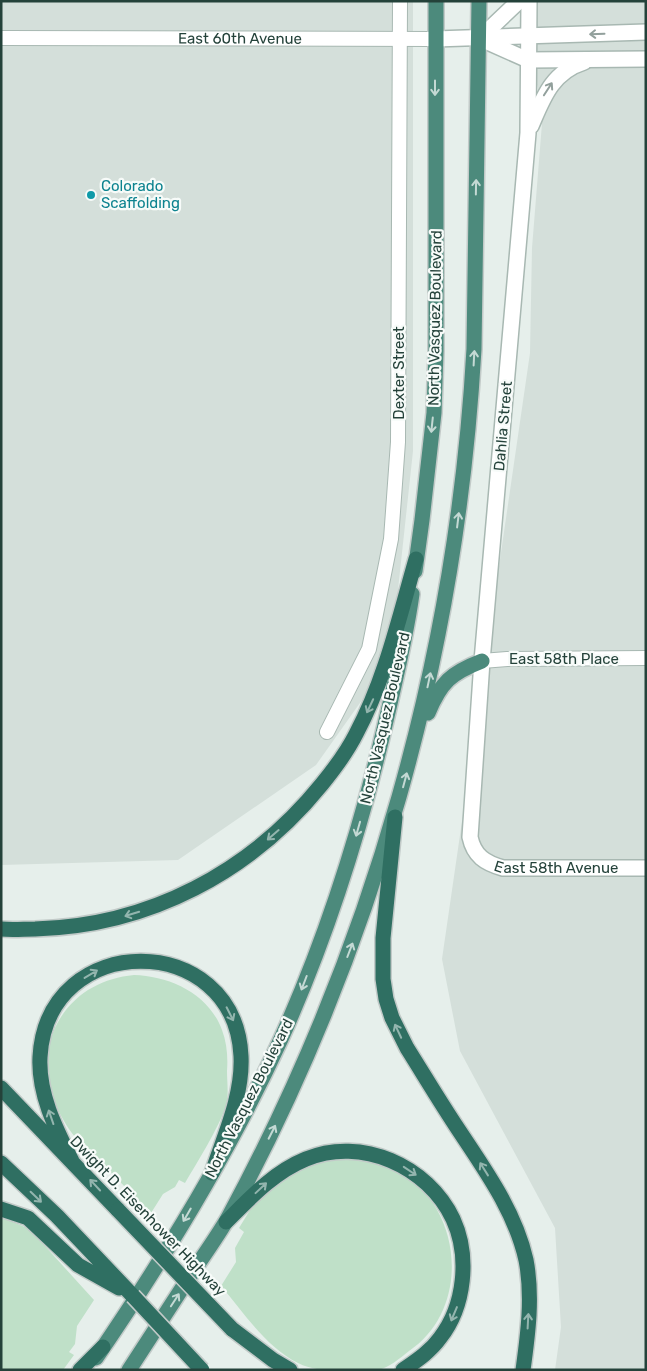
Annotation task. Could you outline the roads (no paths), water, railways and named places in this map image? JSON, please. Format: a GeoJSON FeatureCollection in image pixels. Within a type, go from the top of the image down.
{"type":"FeatureCollection","features":[{"type":"Feature","properties":{"kind":"highway","name":"North Vasquez Boulevard"},"geometry":{"type":"LineString","coordinates":[[88,1370],[164,1255],[212,1173],[280,1040],[320,943],[349,859],[373,776],[400,658],[422,520],[434,413],[436,351],[436,1]]}},
{"type":"Feature","properties":{"kind":"highway","name":"North Vasquez Boulevard"},"geometry":{"type":"LineString","coordinates":[[129,1370],[226,1222],[284,1107],[350,948],[394,817],[415,744],[445,606],[454,550],[471,404],[474,349],[480,1]]}},
{"type":"Feature","properties":{"kind":"highway"},"geometry":{"type":"LineString","coordinates":[[1,929],[59,928],[98,923],[134,914],[177,897],[208,881],[231,867],[292,818],[336,766],[356,735],[373,699],[389,654],[416,560]]}},
{"type":"Feature","properties":{"kind":"highway"},"geometry":{"type":"LineString","coordinates":[[415,744],[431,706],[446,681],[464,668],[482,661]]}},
{"type":"Feature","properties":{"kind":"highway"},"geometry":{"type":"LineString","coordinates":[[394,817],[383,938],[383,979],[386,1000],[398,1033],[497,1189],[516,1227],[526,1262],[529,1298],[528,1337],[522,1370]]}},
{"type":"Feature","properties":{"kind":"highway"},"geometry":{"type":"LineString","coordinates":[[72,1161],[55,1127],[48,1106],[40,1058],[43,1035],[51,1014],[75,984],[96,970],[119,962],[144,960],[169,964],[186,971],[202,981],[227,1008],[234,1023],[241,1054],[238,1094],[212,1173]]}},
{"type":"Feature","properties":{"kind":"highway","name":"Dwight D. Eisenhower Highway"},"geometry":{"type":"LineString","coordinates":[[1,1088],[269,1370]]}},
{"type":"Feature","properties":{"kind":"highway"},"geometry":{"type":"LineString","coordinates":[[226,1222],[276,1175],[294,1164],[319,1154],[352,1151],[370,1154],[415,1173],[432,1188],[452,1219],[460,1240],[462,1262],[461,1286],[454,1316],[441,1338],[422,1357],[403,1370]]}},
{"type":"Feature","properties":{"kind":"highway"},"geometry":{"type":"LineString","coordinates":[[1,1163],[57,1216],[202,1370]]}},
{"type":"Feature","properties":{"kind":"highway"},"geometry":{"type":"LineString","coordinates":[[1,1209],[28,1218],[78,1266],[132,1296]]}},
{"type":"Feature","properties":{"kind":"highway"},"geometry":{"type":"LineString","coordinates":[[232,1329],[273,1360],[290,1370]]}},
{"type":"Feature","properties":{"kind":"highway"},"geometry":{"type":"LineString","coordinates":[[80,1370],[103,1347]]}},
{"type":"Feature","properties":{"kind":"street","name":"Dexter Street"},"geometry":{"type":"LineString","coordinates":[[327,732],[370,650],[391,539],[398,442],[400,1]]}},
{"type":"Feature","properties":{"kind":"street"},"geometry":{"type":"LineString","coordinates":[[479,39],[520,1]]}},
{"type":"Feature","properties":{"kind":"street","name":"Dahlia Street"},"geometry":{"type":"LineString","coordinates":[[474,849],[470,837],[482,661],[528,133],[529,1]]}},
{"type":"Feature","properties":{"kind":"street","name":"East 60th Avenue"},"geometry":{"type":"LineString","coordinates":[[1,38],[479,39],[646,32]]}},
{"type":"Feature","properties":{"kind":"street","name":"East 60th Avenue"},"geometry":{"type":"LineString","coordinates":[[479,39],[528,60],[646,58]]}},
{"type":"Feature","properties":{"kind":"street"},"geometry":{"type":"LineString","coordinates":[[528,133],[543,97],[554,80],[566,70],[590,59]]}},
{"type":"Feature","properties":{"kind":"street","name":"East 58th Place"},"geometry":{"type":"LineString","coordinates":[[482,661],[507,659],[646,658]]}},
{"type":"Feature","properties":{"kind":"street","name":"East 58th Avenue"},"geometry":{"type":"LineString","coordinates":[[474,849],[480,859],[503,868],[646,868]]}},
{"type":"Feature","properties":{"kind":"place","name":"Colorado Scaffolding"},"geometry":{"type":"Point","coordinates":[91,195]}}]}
